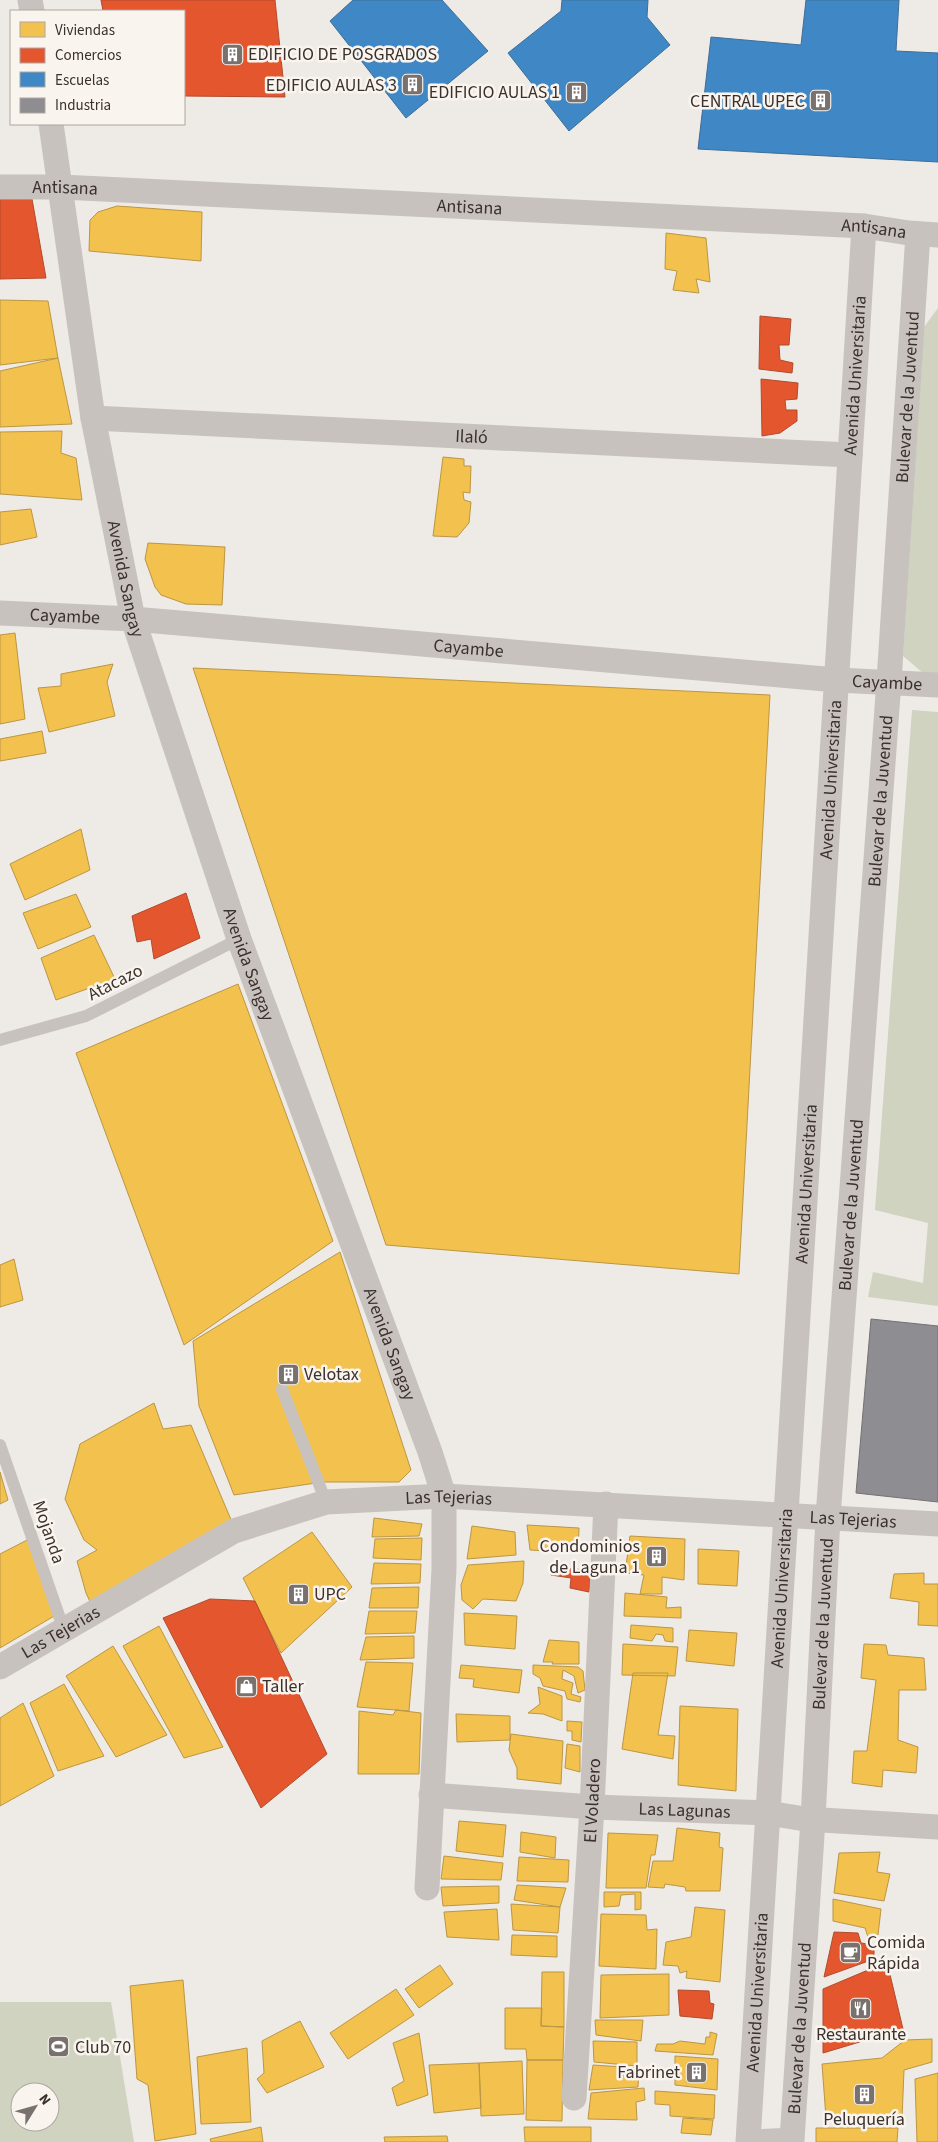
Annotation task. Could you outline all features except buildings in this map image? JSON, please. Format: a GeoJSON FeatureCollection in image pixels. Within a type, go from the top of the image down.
{"type":"FeatureCollection","features":[{"type":"Feature","properties":{"kind":"street","name":"Avenida Sangay"},"geometry":{"type":"LineString","coordinates":[[51,125],[93,418],[133,620],[239,939],[430,1452],[444,1496],[444,1569],[427,1888]]}},
{"type":"Feature","properties":{"kind":"street","name":"Antisana"},"geometry":{"type":"LineString","coordinates":[[0,187],[61,187],[864,226],[928,234]]}},
{"type":"Feature","properties":{"kind":"street","name":"Avenida Universitaria"},"geometry":{"type":"LineString","coordinates":[[748,2142],[864,226]]}},
{"type":"Feature","properties":{"kind":"street","name":"Bulevar de la Juventud"},"geometry":{"type":"LineString","coordinates":[[754,2142],[792,2140],[813,1820],[828,1517],[889,681],[928,234]]}},
{"type":"Feature","properties":{"kind":"street","name":"Ilaló"},"geometry":{"type":"LineString","coordinates":[[93,418],[850,455]]}},
{"type":"Feature","properties":{"kind":"street","name":"Cayambe"},"geometry":{"type":"LineString","coordinates":[[0,613],[133,620],[837,680],[889,681],[938,685]]}},
{"type":"Feature","properties":{"kind":"street","name":"Las Tejerias"},"geometry":{"type":"LineString","coordinates":[[0,1667],[234,1531],[326,1502],[444,1496],[938,1524]]}},
{"type":"Feature","properties":{"kind":"street","name":"El Voladero"},"geometry":{"type":"LineString","coordinates":[[574,2098],[592,1807],[606,1504]]}},
{"type":"Feature","properties":{"kind":"street","name":"Las Lagunas"},"geometry":{"type":"LineString","coordinates":[[431,1795],[592,1807],[768,1813],[813,1820],[938,1828]]}},
{"type":"Feature","properties":{"kind":"lane","name":"Atacazo"},"geometry":{"type":"LineString","coordinates":[[0,1040],[86,1016],[239,939]]}},
{"type":"Feature","properties":{"kind":"lane"},"geometry":{"type":"LineString","coordinates":[[282,1389],[326,1502]]}},
{"type":"Feature","properties":{"kind":"lane","name":"Mojanda"},"geometry":{"type":"LineString","coordinates":[[0,1445],[64,1630]]}},
{"type":"Feature","properties":{"kind":"green space"},"geometry":{"type":"Polygon","coordinates":[[[938,308],[938,674],[923,673],[903,656],[924,327],[938,308]]]}},
{"type":"Feature","properties":{"kind":"green space"},"geometry":{"type":"Polygon","coordinates":[[[912,710],[938,712],[938,1306],[868,1297],[873,1272],[923,1283],[928,1223],[875,1210],[912,710]]]}},
{"type":"Feature","properties":{"kind":"green space","name":"Club 70"},"geometry":{"type":"Polygon","coordinates":[[[0,2002],[111,2002],[134,2142],[0,2142],[0,2002]]]}},
{"type":"Feature","properties":{"kind":"place","name":"EDIFICIO DE POSGRADOS"},"geometry":{"type":"Point","coordinates":[232,54]}},
{"type":"Feature","properties":{"kind":"place","name":"EDIFICIO AULAS 3"},"geometry":{"type":"Point","coordinates":[413,85]}},
{"type":"Feature","properties":{"kind":"place","name":"EDIFICIO AULAS 1"},"geometry":{"type":"Point","coordinates":[576,92]}},
{"type":"Feature","properties":{"kind":"place","name":"CENTRAL UPEC"},"geometry":{"type":"Point","coordinates":[821,101]}},
{"type":"Feature","properties":{"kind":"place","name":"Velotax"},"geometry":{"type":"Point","coordinates":[288,1374]}},
{"type":"Feature","properties":{"kind":"place","name":"Condominios de Laguna 1"},"geometry":{"type":"Point","coordinates":[656,1556]}},
{"type":"Feature","properties":{"kind":"place","name":"UPC"},"geometry":{"type":"Point","coordinates":[298,1594]}},
{"type":"Feature","properties":{"kind":"place","name":"Taller"},"geometry":{"type":"Point","coordinates":[246,1686]}},
{"type":"Feature","properties":{"kind":"place","name":"Comida Rápida"},"geometry":{"type":"Point","coordinates":[851,1952]}},
{"type":"Feature","properties":{"kind":"place","name":"Restaurante"},"geometry":{"type":"Point","coordinates":[861,2009]}},
{"type":"Feature","properties":{"kind":"place","name":"Club 70"},"geometry":{"type":"Point","coordinates":[59,2047]}},
{"type":"Feature","properties":{"kind":"place","name":"Fabrinet"},"geometry":{"type":"Point","coordinates":[696,2072]}},
{"type":"Feature","properties":{"kind":"place","name":"Peluquería"},"geometry":{"type":"Point","coordinates":[864,2094]}}]}
